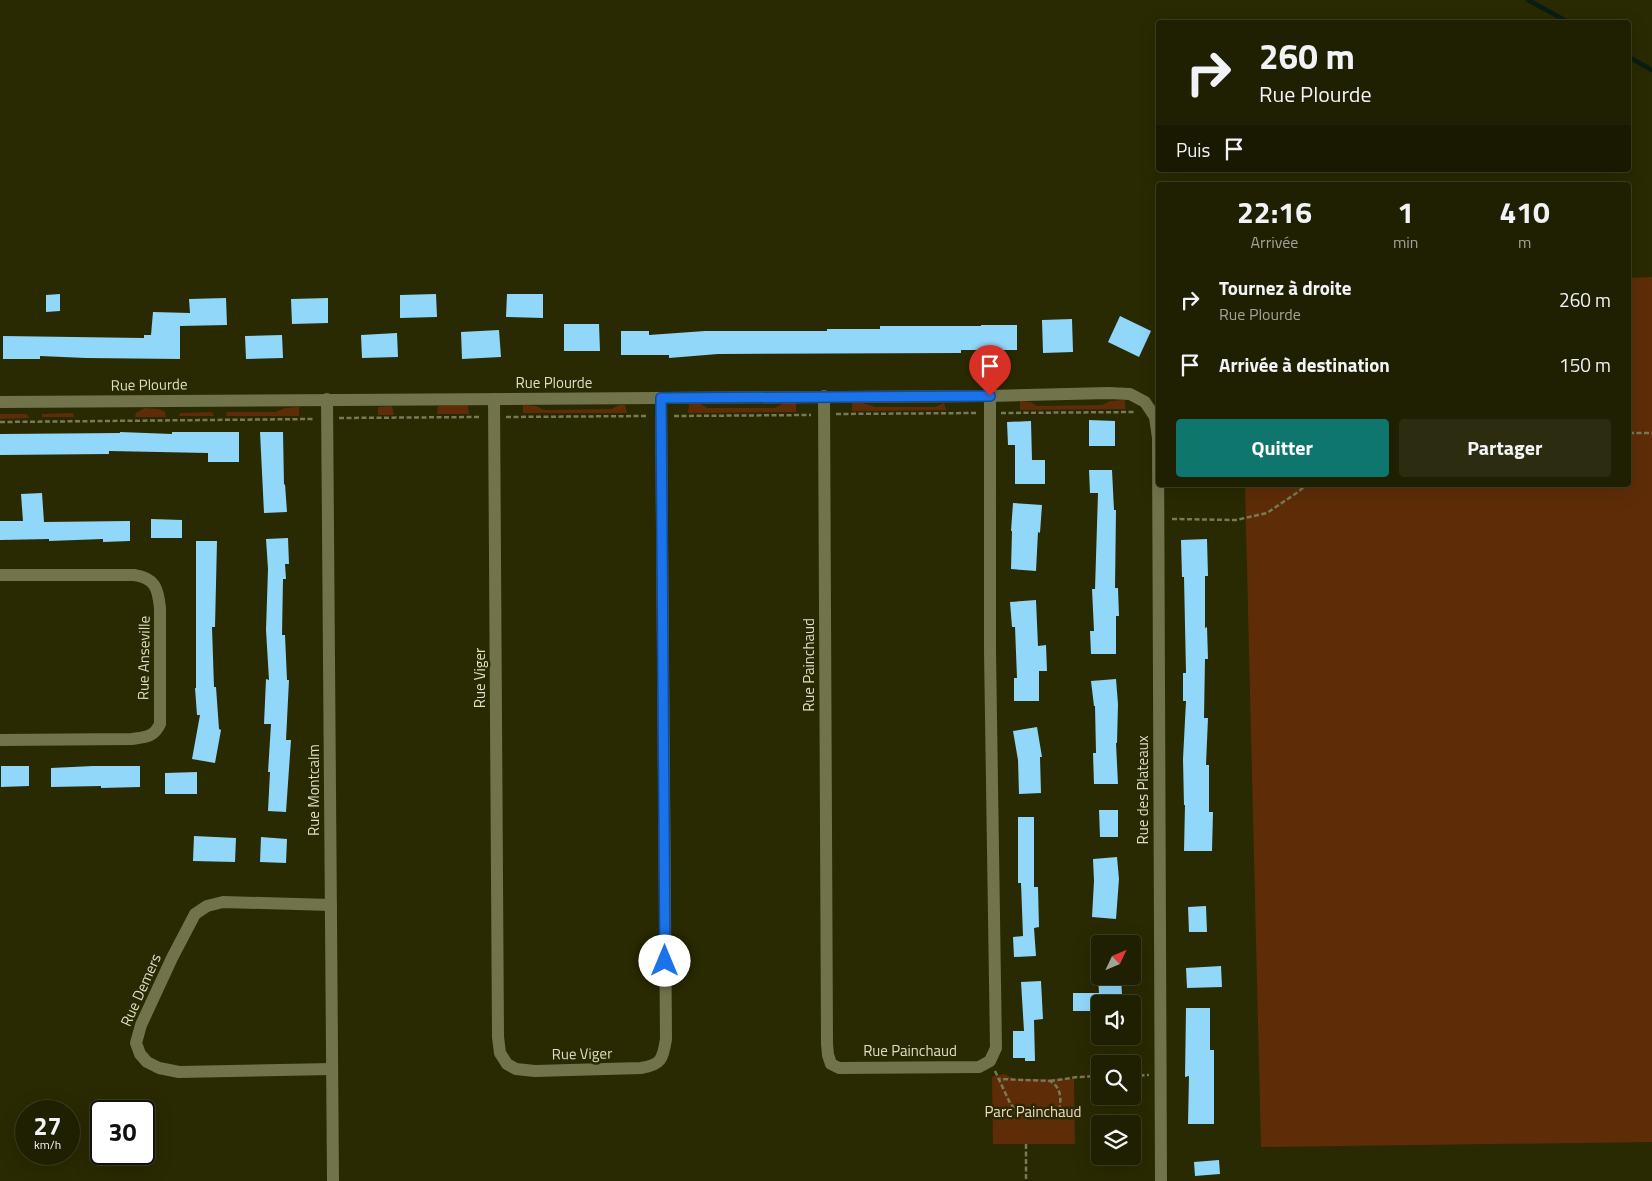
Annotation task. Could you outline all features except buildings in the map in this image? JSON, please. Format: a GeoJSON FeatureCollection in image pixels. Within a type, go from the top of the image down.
{"type":"FeatureCollection","features":[{"type":"Feature","properties":{"kind":"street","name":"Rue Plourde"},"geometry":{"type":"LineString","coordinates":[[0,402],[990,396],[1108,393],[1130,394],[1149,407]]}},
{"type":"Feature","properties":{"kind":"street","name":"Rue Painchaud"},"geometry":{"type":"LineString","coordinates":[[824,396],[828,1054],[831,1064],[839,1068],[979,1067],[990,1061]]}},
{"type":"Feature","properties":{"kind":"street"},"geometry":{"type":"LineString","coordinates":[[990,396],[990,651],[996,1048],[990,1061]]}},
{"type":"Feature","properties":{"kind":"street","name":"Rue Viger"},"geometry":{"type":"LineString","coordinates":[[494,399],[498,1037],[500,1053],[507,1064],[516,1069],[535,1071],[641,1068],[653,1066],[661,1060],[664,1052],[666,1029],[661,398]]}},
{"type":"Feature","properties":{"kind":"street","name":"Rue Montcalm"},"geometry":{"type":"LineString","coordinates":[[327,399],[333,1181]]}},
{"type":"Feature","properties":{"kind":"street","name":"Rue des Plateaux"},"geometry":{"type":"LineString","coordinates":[[1149,407],[1155,418],[1156,425]]}},
{"type":"Feature","properties":{"kind":"street","name":"Rue des Plateaux"},"geometry":{"type":"LineString","coordinates":[[1158,487],[1161,1181]]}},
{"type":"Feature","properties":{"kind":"street","name":"Rue Anseville"},"geometry":{"type":"LineString","coordinates":[[0,575],[134,575],[145,577],[154,584],[159,592],[160,608],[160,724],[156,732],[147,737],[132,739],[0,740]]}},
{"type":"Feature","properties":{"kind":"street","name":"Rue Demers"},"geometry":{"type":"LineString","coordinates":[[331,905],[223,902],[207,906],[195,914],[141,1025],[136,1043],[140,1054],[147,1062],[158,1068],[179,1072],[332,1070]]}},
{"type":"Feature","properties":{"kind":"path"},"geometry":{"type":"LineString","coordinates":[[0,422],[990,413],[1149,407]]}},
{"type":"Feature","properties":{"kind":"path"},"geometry":{"type":"LineString","coordinates":[[1631,433],[1652,433]]}},
{"type":"Feature","properties":{"kind":"path"},"geometry":{"type":"LineString","coordinates":[[1158,519],[1236,520],[1267,513],[1304,487]]}},
{"type":"Feature","properties":{"kind":"path"},"geometry":{"type":"LineString","coordinates":[[990,1061],[1010,1104],[1021,1114],[1048,1115],[1057,1112],[1060,1107],[1060,1094],[1055,1084],[1050,1081]]}},
{"type":"Feature","properties":{"kind":"path"},"geometry":{"type":"LineString","coordinates":[[1000,1079],[1050,1081],[1091,1076]]}},
{"type":"Feature","properties":{"kind":"path"},"geometry":{"type":"LineString","coordinates":[[1026,1144],[1026,1181]]}},
{"type":"Feature","properties":{"kind":"green space"},"geometry":{"type":"Polygon","coordinates":[[[1652,277],[1652,1142],[1261,1147],[1245,487],[1631,487],[1631,278],[1652,277]]]}},
{"type":"Feature","properties":{"kind":"green space"},"geometry":{"type":"Polygon","coordinates":[[[1125,400],[1125,409],[1020,410],[1020,401],[1030,402],[1037,406],[1102,405],[1110,401],[1125,400]]]}},
{"type":"Feature","properties":{"kind":"green space"},"geometry":{"type":"Polygon","coordinates":[[[852,402],[875,407],[935,407],[944,403],[946,410],[852,411],[852,402]]]}},
{"type":"Feature","properties":{"kind":"green space"},"geometry":{"type":"Polygon","coordinates":[[[784,403],[796,403],[796,412],[688,413],[689,404],[701,404],[707,408],[775,408],[784,403]]]}},
{"type":"Feature","properties":{"kind":"green space"},"geometry":{"type":"Polygon","coordinates":[[[468,405],[469,414],[437,414],[438,406],[468,405]]]}},
{"type":"Feature","properties":{"kind":"green space"},"geometry":{"type":"Polygon","coordinates":[[[523,405],[536,406],[544,410],[612,409],[619,405],[625,405],[627,413],[523,413],[523,405]]]}},
{"type":"Feature","properties":{"kind":"green space"},"geometry":{"type":"Polygon","coordinates":[[[392,406],[394,415],[378,415],[378,407],[392,406]]]}},
{"type":"Feature","properties":{"kind":"green space"},"geometry":{"type":"Polygon","coordinates":[[[299,407],[299,416],[226,416],[227,412],[276,412],[285,408],[299,407]]]}},
{"type":"Feature","properties":{"kind":"green space"},"geometry":{"type":"Polygon","coordinates":[[[144,408],[159,409],[165,412],[166,417],[135,417],[136,413],[144,408]]]}},
{"type":"Feature","properties":{"kind":"green space"},"geometry":{"type":"Polygon","coordinates":[[[212,412],[214,416],[179,416],[180,413],[212,412]]]}},
{"type":"Feature","properties":{"kind":"green space"},"geometry":{"type":"Polygon","coordinates":[[[73,413],[74,417],[42,417],[42,414],[73,413]]]}},
{"type":"Feature","properties":{"kind":"green space"},"geometry":{"type":"Polygon","coordinates":[[[0,414],[27,414],[29,418],[0,419],[0,414]]]}},
{"type":"Feature","properties":{"kind":"green space","name":"Parc Painchaud"},"geometry":{"type":"Polygon","coordinates":[[[1004,1074],[1015,1079],[1074,1079],[1075,1144],[993,1144],[992,1077],[1004,1074]]]}},
{"type":"Feature","properties":{"kind":"waterway"},"geometry":{"type":"LineString","coordinates":[[1528,0],[1564,20]]}},
{"type":"Feature","properties":{"kind":"waterway"},"geometry":{"type":"LineString","coordinates":[[1631,58],[1652,70]]}},
{"type":"Feature","properties":{"kind":"route"},"geometry":{"type":"LineString","coordinates":[[665,961],[661,398],[990,396]]}}]}
